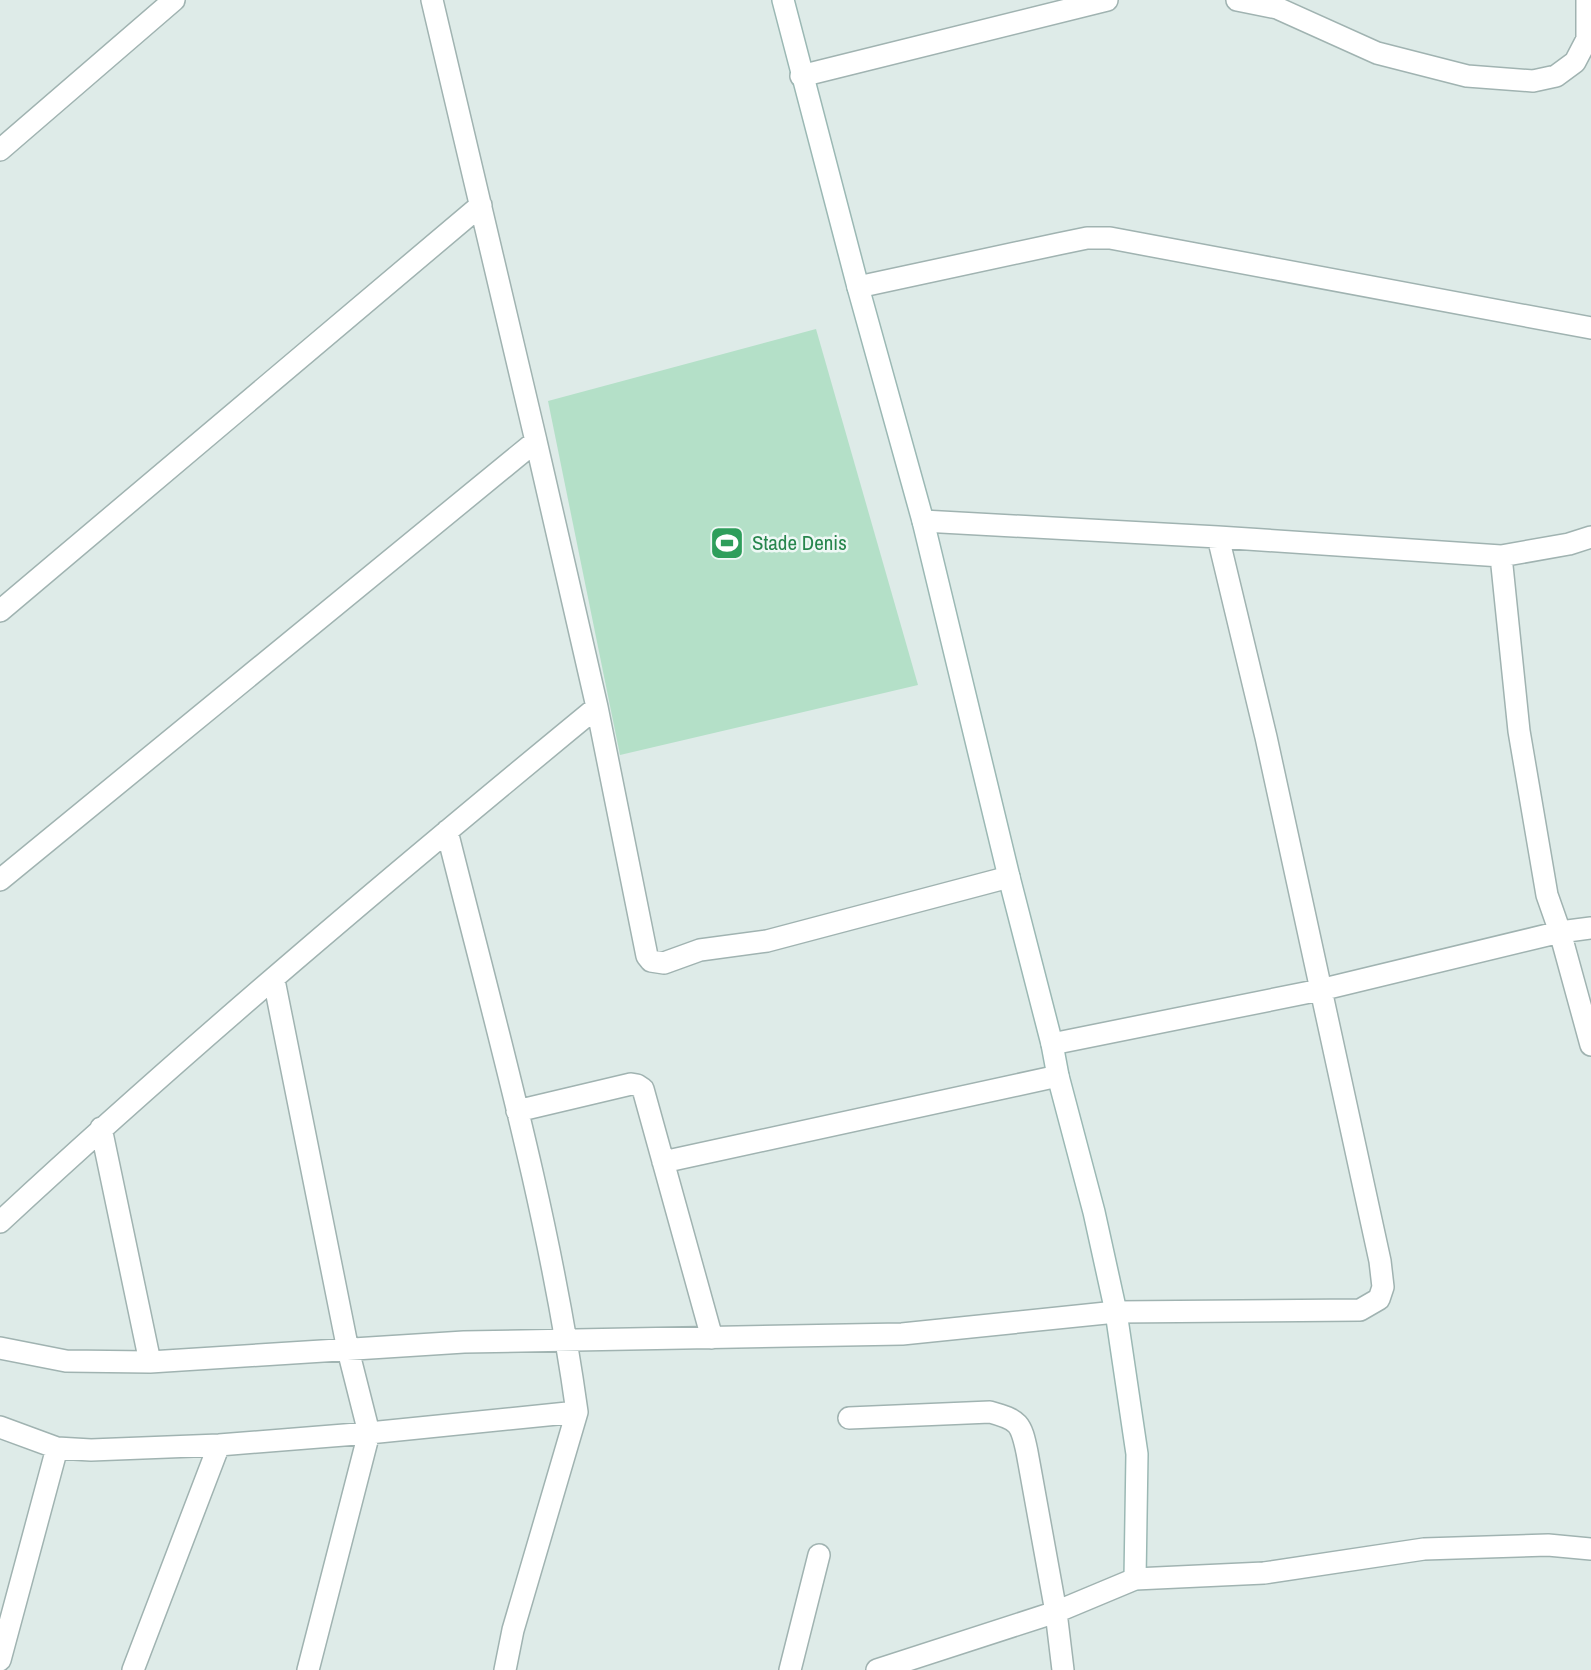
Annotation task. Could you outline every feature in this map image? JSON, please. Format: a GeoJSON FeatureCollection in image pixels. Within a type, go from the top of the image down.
{"type":"FeatureCollection","features":[{"type":"Feature","properties":{"kind":"street"},"geometry":{"type":"LineString","coordinates":[[0,150],[174,0]]}},
{"type":"Feature","properties":{"kind":"street"},"geometry":{"type":"LineString","coordinates":[[432,0],[597,707],[647,956],[651,961],[664,963],[700,950],[767,941],[1009,877]]}},
{"type":"Feature","properties":{"kind":"street"},"geometry":{"type":"LineString","coordinates":[[782,0],[923,521],[1058,1076],[1094,1212],[1115,1312],[1137,1454],[1135,1579]]}},
{"type":"Feature","properties":{"kind":"street"},"geometry":{"type":"LineString","coordinates":[[801,76],[1107,0]]}},
{"type":"Feature","properties":{"kind":"street"},"geometry":{"type":"LineString","coordinates":[[1237,0],[1277,8],[1377,53],[1467,76],[1534,81],[1556,76],[1583,64],[1587,39],[1587,0]]}},
{"type":"Feature","properties":{"kind":"street"},"geometry":{"type":"LineString","coordinates":[[0,611],[481,205]]}},
{"type":"Feature","properties":{"kind":"street"},"geometry":{"type":"LineString","coordinates":[[858,287],[1087,238],[1110,238],[1591,328]]}},
{"type":"Feature","properties":{"kind":"street"},"geometry":{"type":"LineString","coordinates":[[0,880],[536,441]]}},
{"type":"Feature","properties":{"kind":"street"},"geometry":{"type":"LineString","coordinates":[[923,521],[1501,556],[1569,544],[1591,537]]}},
{"type":"Feature","properties":{"kind":"street"},"geometry":{"type":"LineString","coordinates":[[0,1348],[65,1361],[150,1362],[464,1342],[902,1334],[1115,1312],[1360,1310],[1379,1299],[1383,1286],[1380,1261],[1266,737],[1218,537]]}},
{"type":"Feature","properties":{"kind":"street"},"geometry":{"type":"LineString","coordinates":[[1501,556],[1519,731],[1546,895],[1560,932],[1591,1045]]}},
{"type":"Feature","properties":{"kind":"street"},"geometry":{"type":"LineString","coordinates":[[0,1222],[101,1128],[447,831],[597,707]]}},
{"type":"Feature","properties":{"kind":"street"},"geometry":{"type":"LineString","coordinates":[[447,831],[530,1159],[567,1341],[577,1412],[513,1630],[505,1670]]}},
{"type":"Feature","properties":{"kind":"street"},"geometry":{"type":"LineString","coordinates":[[1052,1044],[1320,990],[1560,932],[1591,928]]}},
{"type":"Feature","properties":{"kind":"street"},"geometry":{"type":"LineString","coordinates":[[274,980],[348,1350],[369,1433],[308,1670]]}},
{"type":"Feature","properties":{"kind":"street"},"geometry":{"type":"LineString","coordinates":[[663,1162],[1058,1076]]}},
{"type":"Feature","properties":{"kind":"street"},"geometry":{"type":"LineString","coordinates":[[517,1111],[631,1084],[643,1089],[712,1338]]}},
{"type":"Feature","properties":{"kind":"street"},"geometry":{"type":"LineString","coordinates":[[101,1128],[150,1362]]}},
{"type":"Feature","properties":{"kind":"street"},"geometry":{"type":"LineString","coordinates":[[0,1427],[57,1448],[90,1450],[219,1445],[577,1412]]}},
{"type":"Feature","properties":{"kind":"street"},"geometry":{"type":"LineString","coordinates":[[849,1418],[990,1412],[1012,1418],[1023,1432],[1056,1612],[1063,1670]]}},
{"type":"Feature","properties":{"kind":"street"},"geometry":{"type":"LineString","coordinates":[[133,1670],[219,1445]]}},
{"type":"Feature","properties":{"kind":"street"},"geometry":{"type":"LineString","coordinates":[[0,1660],[57,1448]]}},
{"type":"Feature","properties":{"kind":"street"},"geometry":{"type":"LineString","coordinates":[[877,1670],[907,1666],[1056,1612],[1135,1579],[1264,1573],[1424,1549],[1548,1545],[1591,1549]]}},
{"type":"Feature","properties":{"kind":"street"},"geometry":{"type":"LineString","coordinates":[[790,1670],[819,1555]]}},
{"type":"Feature","properties":{"kind":"green space","name":"Stade Denis"},"geometry":{"type":"Polygon","coordinates":[[[816,329],[918,685],[620,755],[548,401],[816,329]]]}},
{"type":"Feature","properties":{"kind":"place","name":"Stade Denis"},"geometry":{"type":"Point","coordinates":[727,543]}}]}
